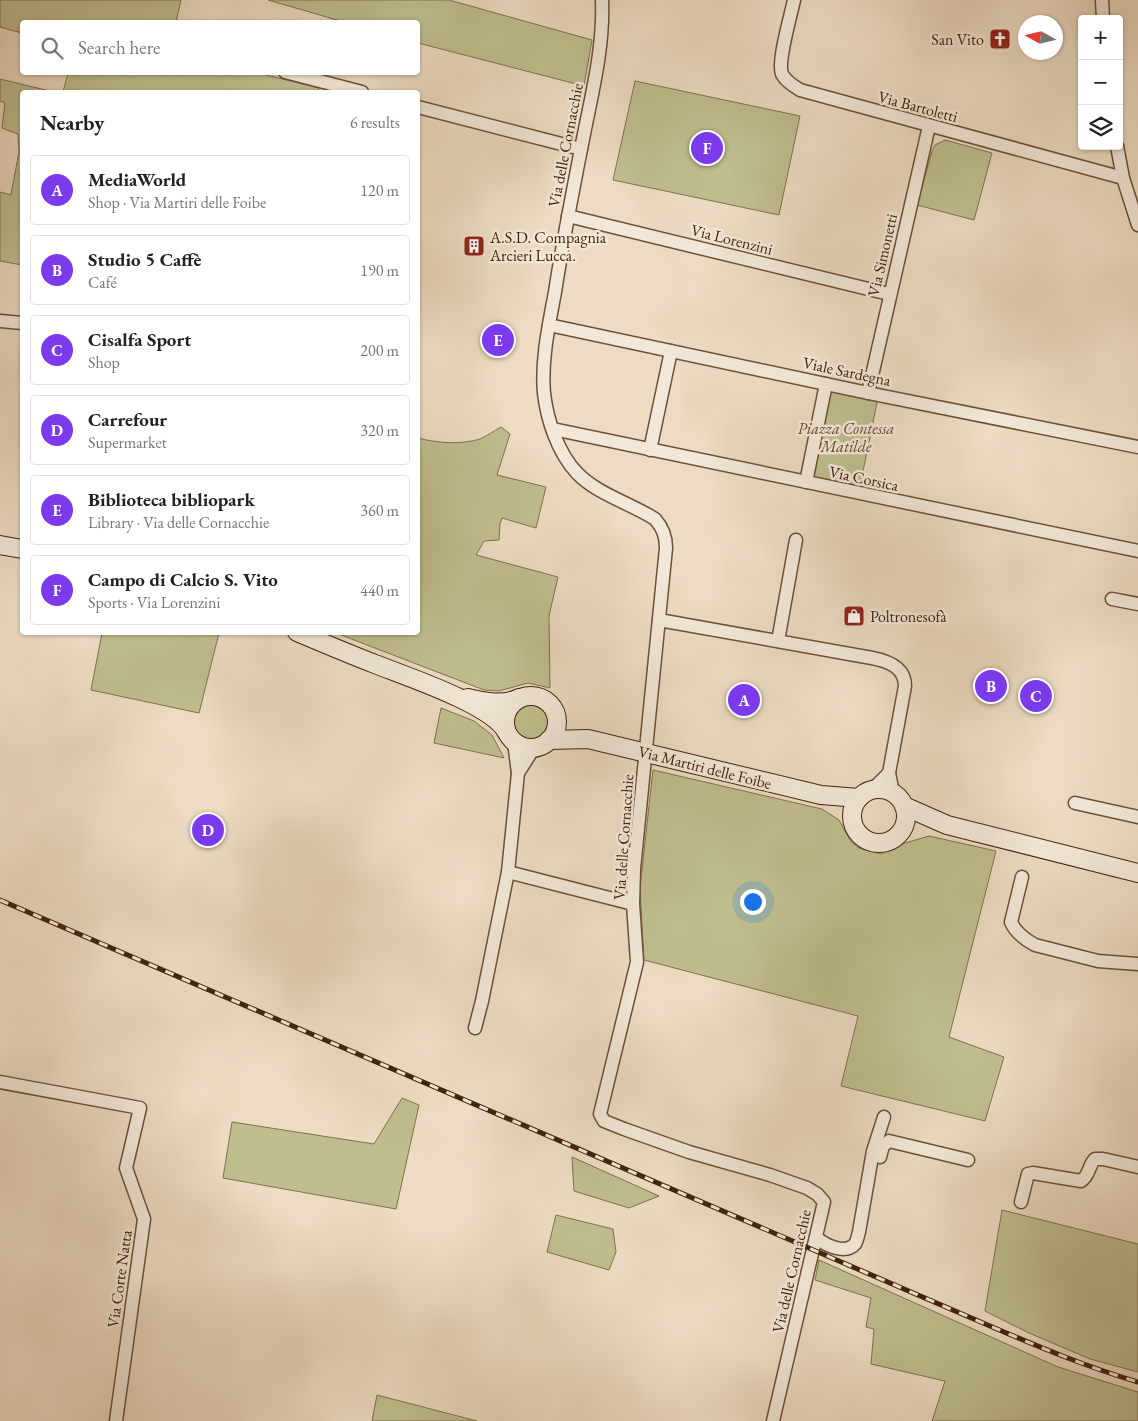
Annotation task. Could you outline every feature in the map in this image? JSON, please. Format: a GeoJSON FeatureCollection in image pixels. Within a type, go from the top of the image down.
{"type":"FeatureCollection","features":[{"type":"Feature","properties":{"kind":"street","name":"Via delle Cornacchie"},"geometry":{"type":"LineString","coordinates":[[602,0],[598,64],[549,325],[544,371],[544,392],[547,411],[553,429],[565,457],[577,473],[592,485],[650,516],[662,527],[666,537],[666,548],[634,869],[633,904],[637,962],[600,1114],[604,1121],[624,1129],[690,1152],[770,1175],[807,1188],[817,1194],[824,1202],[773,1421]]}},
{"type":"Feature","properties":{"kind":"street","name":"Via Bartoletti"},"geometry":{"type":"LineString","coordinates":[[794,0],[781,62],[782,74],[792,85],[800,90],[1123,178]]}},
{"type":"Feature","properties":{"kind":"street"},"geometry":{"type":"LineString","coordinates":[[1102,0],[1103,15]]}},
{"type":"Feature","properties":{"kind":"street"},"geometry":{"type":"LineString","coordinates":[[297,75],[354,90]]}},
{"type":"Feature","properties":{"kind":"street"},"geometry":{"type":"LineString","coordinates":[[420,108],[581,149]]}},
{"type":"Feature","properties":{"kind":"street","name":"Via Simonetti"},"geometry":{"type":"LineString","coordinates":[[868,393],[889,294],[929,126]]}},
{"type":"Feature","properties":{"kind":"street"},"geometry":{"type":"LineString","coordinates":[[1118,150],[1123,178],[1138,225]]}},
{"type":"Feature","properties":{"kind":"street","name":"Via Lorenzini"},"geometry":{"type":"LineString","coordinates":[[568,216],[889,294]]}},
{"type":"Feature","properties":{"kind":"street"},"geometry":{"type":"LineString","coordinates":[[0,321],[20,323]]}},
{"type":"Feature","properties":{"kind":"street","name":"Viale Sardegna"},"geometry":{"type":"LineString","coordinates":[[549,325],[868,393],[1138,447]]}},
{"type":"Feature","properties":{"kind":"street"},"geometry":{"type":"LineString","coordinates":[[650,450],[670,351]]}},
{"type":"Feature","properties":{"kind":"street"},"geometry":{"type":"LineString","coordinates":[[806,482],[826,384]]}},
{"type":"Feature","properties":{"kind":"street","name":"Via Corsica"},"geometry":{"type":"LineString","coordinates":[[553,429],[1138,551]]}},
{"type":"Feature","properties":{"kind":"street"},"geometry":{"type":"LineString","coordinates":[[778,641],[796,540]]}},
{"type":"Feature","properties":{"kind":"street"},"geometry":{"type":"LineString","coordinates":[[0,545],[20,549]]}},
{"type":"Feature","properties":{"kind":"street"},"geometry":{"type":"LineString","coordinates":[[1112,599],[1138,604]]}},
{"type":"Feature","properties":{"kind":"street"},"geometry":{"type":"LineString","coordinates":[[659,620],[886,661],[893,664],[905,679],[905,686],[889,773],[906,814],[902,830],[896,836],[889,841],[881,843],[872,842],[864,839],[853,826],[852,810],[889,773]]}},
{"type":"Feature","properties":{"kind":"street"},"geometry":{"type":"LineString","coordinates":[[304,635],[457,696],[504,727],[510,738],[520,746],[542,744]]}},
{"type":"Feature","properties":{"kind":"street"},"geometry":{"type":"LineString","coordinates":[[457,696],[490,702],[509,701],[527,695],[542,698],[554,709],[557,716],[556,729],[518,773]]}},
{"type":"Feature","properties":{"kind":"street"},"geometry":{"type":"LineString","coordinates":[[475,1028],[508,872],[518,773],[504,720],[508,707],[519,698]]}},
{"type":"Feature","properties":{"kind":"street","name":"Via Martiri delle Foibe"},"geometry":{"type":"LineString","coordinates":[[557,716],[588,739],[821,795],[866,794]]}},
{"type":"Feature","properties":{"kind":"street","name":"Via Martiri delle Foibe"},"geometry":{"type":"LineString","coordinates":[[542,744],[588,739]]}},
{"type":"Feature","properties":{"kind":"street"},"geometry":{"type":"LineString","coordinates":[[866,794],[887,790],[899,800],[947,825],[1138,873]]}},
{"type":"Feature","properties":{"kind":"street","name":"Via Martiri delle Foibe"},"geometry":{"type":"LineString","coordinates":[[821,795],[852,817]]}},
{"type":"Feature","properties":{"kind":"street"},"geometry":{"type":"LineString","coordinates":[[1074,803],[1138,817]]}},
{"type":"Feature","properties":{"kind":"street"},"geometry":{"type":"LineString","coordinates":[[902,830],[947,825]]}},
{"type":"Feature","properties":{"kind":"street"},"geometry":{"type":"LineString","coordinates":[[508,872],[633,904]]}},
{"type":"Feature","properties":{"kind":"street"},"geometry":{"type":"LineString","coordinates":[[1022,877],[1011,922],[1013,928],[1028,941],[1035,945],[1098,961],[1138,964]]}},
{"type":"Feature","properties":{"kind":"street","name":"Via Corte Natta"},"geometry":{"type":"LineString","coordinates":[[0,1082],[140,1108],[126,1168],[144,1219],[116,1421]]}},
{"type":"Feature","properties":{"kind":"street"},"geometry":{"type":"LineString","coordinates":[[817,1238],[824,1244],[837,1248],[849,1248],[855,1243],[869,1181],[873,1151],[884,1117]]}},
{"type":"Feature","properties":{"kind":"street"},"geometry":{"type":"LineString","coordinates":[[869,1181],[874,1178],[883,1146],[889,1141],[968,1160]]}},
{"type":"Feature","properties":{"kind":"street"},"geometry":{"type":"LineString","coordinates":[[1021,1202],[1028,1174],[1034,1173],[1081,1181],[1087,1177],[1091,1163],[1095,1159],[1138,1167]]}},
{"type":"Feature","properties":{"kind":"green space"},"geometry":{"type":"Polygon","coordinates":[[[0,0],[181,0],[176,20],[20,20],[20,32],[0,27],[0,0]]]}},
{"type":"Feature","properties":{"kind":"green space"},"geometry":{"type":"Polygon","coordinates":[[[268,0],[449,0],[592,40],[584,86],[420,44],[420,20],[337,20],[268,0]]]}},
{"type":"Feature","properties":{"kind":"green space"},"geometry":{"type":"Polygon","coordinates":[[[67,75],[266,75],[319,88],[318,90],[64,90],[67,75]]]}},
{"type":"Feature","properties":{"kind":"green space"},"geometry":{"type":"Polygon","coordinates":[[[0,79],[46,90],[20,90],[20,265],[0,261],[0,192],[11,195],[19,152],[18,134],[2,128],[5,103],[0,101],[0,79]]]}},
{"type":"Feature","properties":{"kind":"green space"},"geometry":{"type":"Polygon","coordinates":[[[635,81],[800,116],[779,215],[613,180],[635,81]]]}},
{"type":"Feature","properties":{"kind":"green space"},"geometry":{"type":"Polygon","coordinates":[[[945,140],[992,153],[974,220],[917,205],[932,151],[935,145],[945,140]]]}},
{"type":"Feature","properties":{"kind":"green space","name":"Piazza Contessa Matilde"},"geometry":{"type":"Polygon","coordinates":[[[831,388],[878,398],[860,486],[814,477],[831,388]]]}},
{"type":"Feature","properties":{"kind":"green space"},"geometry":{"type":"Polygon","coordinates":[[[501,427],[510,434],[497,475],[546,487],[536,528],[502,518],[499,540],[484,541],[476,555],[558,577],[549,616],[550,688],[528,683],[499,691],[484,690],[341,635],[420,635],[420,438],[457,443],[480,439],[501,427]]]}},
{"type":"Feature","properties":{"kind":"green space"},"geometry":{"type":"Polygon","coordinates":[[[102,635],[218,635],[199,713],[91,690],[102,635]]]}},
{"type":"Feature","properties":{"kind":"green space"},"geometry":{"type":"Polygon","coordinates":[[[532,704],[539,705],[545,709],[549,715],[549,729],[545,735],[539,739],[532,740],[525,739],[519,735],[515,729],[514,722],[515,715],[519,709],[525,705],[532,704]]]}},
{"type":"Feature","properties":{"kind":"green space"},"geometry":{"type":"Polygon","coordinates":[[[441,708],[474,721],[492,735],[504,758],[434,743],[441,708]]]}},
{"type":"Feature","properties":{"kind":"green space"},"geometry":{"type":"Polygon","coordinates":[[[653,770],[822,809],[839,820],[851,842],[859,848],[881,854],[902,844],[929,836],[996,851],[949,1037],[1004,1057],[985,1121],[841,1086],[858,1016],[644,960],[640,888],[653,770]]]}},
{"type":"Feature","properties":{"kind":"green space"},"geometry":{"type":"Polygon","coordinates":[[[402,1098],[419,1105],[396,1209],[223,1178],[232,1122],[374,1144],[402,1098]]]}},
{"type":"Feature","properties":{"kind":"green space"},"geometry":{"type":"Polygon","coordinates":[[[572,1157],[659,1196],[629,1208],[574,1191],[572,1157]]]}},
{"type":"Feature","properties":{"kind":"green space"},"geometry":{"type":"Polygon","coordinates":[[[1002,1210],[1138,1244],[1138,1372],[1090,1359],[1029,1333],[985,1311],[1002,1210]]]}},
{"type":"Feature","properties":{"kind":"green space"},"geometry":{"type":"Polygon","coordinates":[[[556,1215],[613,1229],[616,1252],[609,1270],[547,1252],[556,1215]]]}},
{"type":"Feature","properties":{"kind":"green space"},"geometry":{"type":"Polygon","coordinates":[[[819,1260],[1058,1367],[1138,1392],[1138,1421],[932,1421],[945,1381],[871,1364],[874,1329],[866,1327],[871,1298],[815,1280],[819,1260]]]}},
{"type":"Feature","properties":{"kind":"green space"},"geometry":{"type":"Polygon","coordinates":[[[377,1395],[477,1421],[372,1421],[377,1395]]]}},
{"type":"Feature","properties":{"kind":"railway"},"geometry":{"type":"LineString","coordinates":[[0,900],[1008,1334],[1082,1363],[1138,1382]]}},
{"type":"Feature","properties":{"kind":"place","name":"San Vito"},"geometry":{"type":"Point","coordinates":[1000,39]}},
{"type":"Feature","properties":{"kind":"place","name":"Campo di Calcio S. Vito"},"geometry":{"type":"Point","coordinates":[707,148]}},
{"type":"Feature","properties":{"kind":"place","name":"A.S.D. Compagnia Arcieri Lucca."},"geometry":{"type":"Point","coordinates":[474,246]}},
{"type":"Feature","properties":{"kind":"place","name":"Biblioteca bibliopark"},"geometry":{"type":"Point","coordinates":[498,340]}},
{"type":"Feature","properties":{"kind":"place","name":"Poltronesofà"},"geometry":{"type":"Point","coordinates":[854,616]}},
{"type":"Feature","properties":{"kind":"place","name":"Studio 5 Caffè"},"geometry":{"type":"Point","coordinates":[991,686]}},
{"type":"Feature","properties":{"kind":"place","name":"Cisalfa Sport"},"geometry":{"type":"Point","coordinates":[1036,696]}},
{"type":"Feature","properties":{"kind":"place","name":"MediaWorld"},"geometry":{"type":"Point","coordinates":[744,700]}},
{"type":"Feature","properties":{"kind":"place","name":"Carrefour"},"geometry":{"type":"Point","coordinates":[208,830]}}]}
